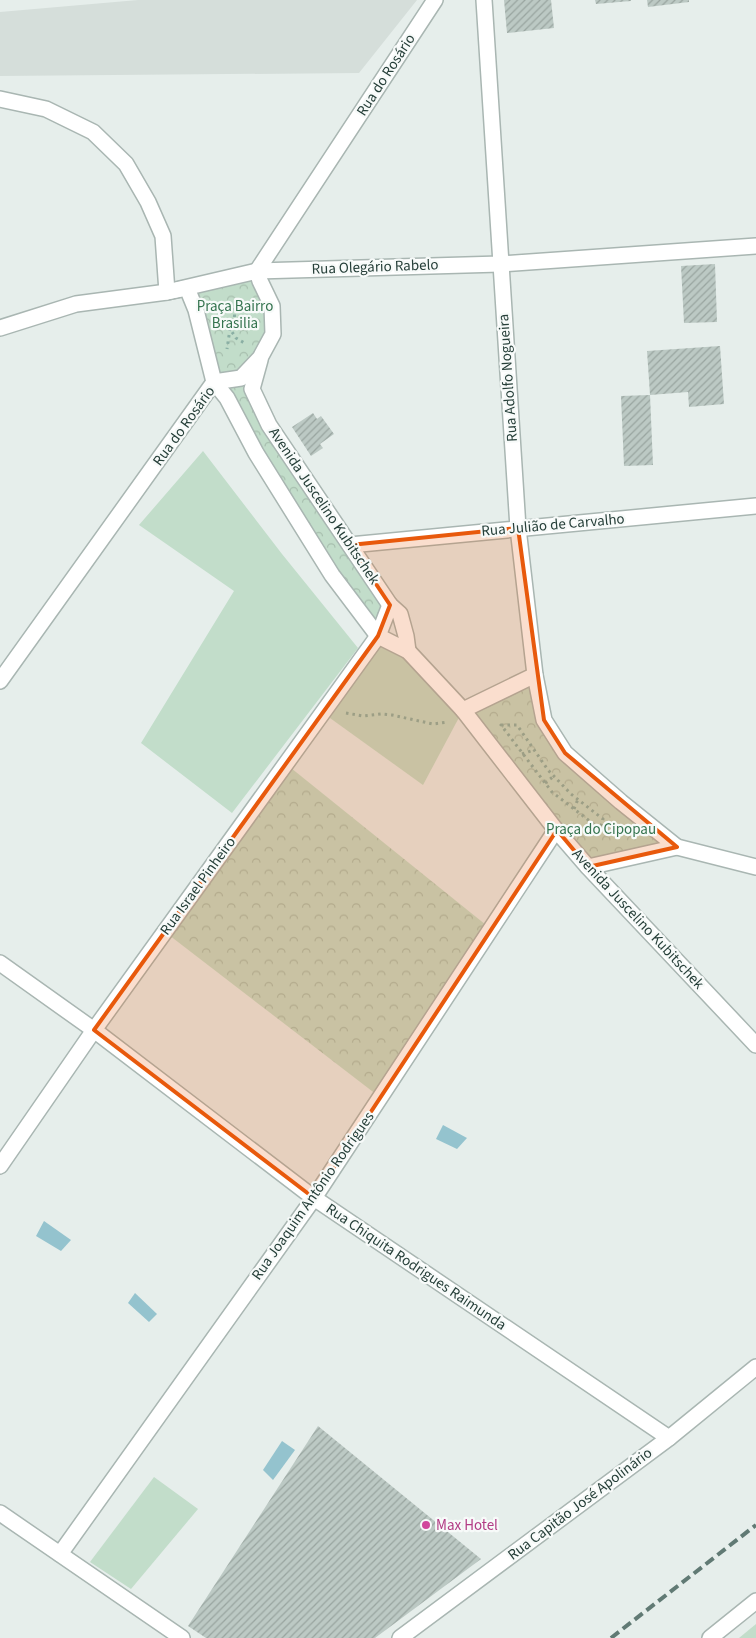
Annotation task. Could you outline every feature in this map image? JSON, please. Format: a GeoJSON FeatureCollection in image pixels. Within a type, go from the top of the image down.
{"type":"FeatureCollection","features":[{"type":"Feature","properties":{"kind":"street","name":"Rua do Rosário"},"geometry":{"type":"LineString","coordinates":[[0,681],[214,382],[241,378],[256,352],[273,334],[272,306],[257,271],[435,0]]}},
{"type":"Feature","properties":{"kind":"street","name":"Rua Adolfo Nogueira"},"geometry":{"type":"LineString","coordinates":[[484,0],[518,528],[536,675],[544,720],[565,753],[621,802],[677,847]]}},
{"type":"Feature","properties":{"kind":"street"},"geometry":{"type":"LineString","coordinates":[[0,99],[46,109],[93,132],[126,164],[148,202],[163,236],[167,292],[187,288],[196,310],[214,382]]}},
{"type":"Feature","properties":{"kind":"street","name":"Rua Olegário Rabelo"},"geometry":{"type":"LineString","coordinates":[[0,328],[76,304],[167,292],[257,271],[500,264],[756,246]]}},
{"type":"Feature","properties":{"kind":"street","name":"Avenida Juscelino Kubitschek"},"geometry":{"type":"LineString","coordinates":[[256,352],[252,389],[269,425],[390,605],[400,614],[408,651]]}},
{"type":"Feature","properties":{"kind":"street","name":"Avenida Juscelino Kubitschek"},"geometry":{"type":"LineString","coordinates":[[214,382],[226,398],[256,453],[302,529],[332,575],[378,636],[408,651],[463,710],[556,830],[756,1045]]}},
{"type":"Feature","properties":{"kind":"street","name":"Rua Julião de Carvalho"},"geometry":{"type":"LineString","coordinates":[[350,546],[756,506]]}},
{"type":"Feature","properties":{"kind":"street","name":"Rua Israel Pinheiro"},"geometry":{"type":"LineString","coordinates":[[0,1166],[94,1030],[378,636],[390,605]]}},
{"type":"Feature","properties":{"kind":"street"},"geometry":{"type":"LineString","coordinates":[[463,710],[536,675]]}},
{"type":"Feature","properties":{"kind":"street","name":"Rua Joaquim Antônio Rodrigues"},"geometry":{"type":"LineString","coordinates":[[60,1554],[314,1198],[556,830]]}},
{"type":"Feature","properties":{"kind":"street"},"geometry":{"type":"LineString","coordinates":[[588,866],[677,847],[756,867]]}},
{"type":"Feature","properties":{"kind":"street","name":"Rua Chiquita Rodrigues Raimunda"},"geometry":{"type":"LineString","coordinates":[[0,963],[94,1030],[314,1198],[669,1438]]}},
{"type":"Feature","properties":{"kind":"street","name":"Rua Capitão José Apolinário"},"geometry":{"type":"LineString","coordinates":[[400,1638],[669,1438],[756,1367]]}},
{"type":"Feature","properties":{"kind":"street"},"geometry":{"type":"LineString","coordinates":[[0,1513],[182,1638]]}},
{"type":"Feature","properties":{"kind":"street"},"geometry":{"type":"LineString","coordinates":[[710,1638],[756,1600]]}},
{"type":"Feature","properties":{"kind":"path"},"geometry":{"type":"LineString","coordinates":[[235,308],[234,323],[230,329],[240,342],[256,352]]}},
{"type":"Feature","properties":{"kind":"path"},"geometry":{"type":"LineString","coordinates":[[323,713],[363,716],[392,715],[433,724],[451,722]]}},
{"type":"Feature","properties":{"kind":"path"},"geometry":{"type":"LineString","coordinates":[[501,725],[517,725],[534,750],[554,776],[578,800],[603,819],[600,829],[552,792],[501,725]]}},
{"type":"Feature","properties":{"kind":"path"},"geometry":{"type":"LineString","coordinates":[[522,754],[534,750]]}},
{"type":"Feature","properties":{"kind":"path"},"geometry":{"type":"LineString","coordinates":[[545,783],[554,776]]}},
{"type":"Feature","properties":{"kind":"path"},"geometry":{"type":"LineString","coordinates":[[574,809],[578,800]]}},
{"type":"Feature","properties":{"kind":"highlighted area"},"geometry":{"type":"Polygon","coordinates":[[[518,528],[544,720],[565,753],[677,847],[588,867],[557,830],[314,1198],[94,1030],[378,636],[390,605],[350,545],[518,528]]]}},
{"type":"Feature","properties":{"kind":"shaded area"},"geometry":{"type":"Polygon","coordinates":[[[138,0],[417,0],[359,73],[0,76],[0,12],[138,0]]]}},
{"type":"Feature","properties":{"kind":"green space","name":"Praça Bairro Brasilia"},"geometry":{"type":"Polygon","coordinates":[[[257,271],[273,334],[241,378],[214,382],[187,288],[257,271]]]}},
{"type":"Feature","properties":{"kind":"green space"},"geometry":{"type":"Polygon","coordinates":[[[255,367],[249,392],[386,606],[377,627],[331,565],[223,384],[255,367]]]}},
{"type":"Feature","properties":{"kind":"green space"},"geometry":{"type":"Polygon","coordinates":[[[203,451],[282,554],[358,648],[232,813],[141,743],[234,591],[139,525],[203,451]]]}},
{"type":"Feature","properties":{"kind":"green space"},"geometry":{"type":"Polygon","coordinates":[[[378,636],[463,710],[423,785],[323,713],[378,636]]]}},
{"type":"Feature","properties":{"kind":"green space","name":"Praça do Cipopau"},"geometry":{"type":"Polygon","coordinates":[[[535,675],[548,725],[579,765],[677,847],[588,867],[463,710],[535,675]]]}},
{"type":"Feature","properties":{"kind":"green space"},"geometry":{"type":"Polygon","coordinates":[[[286,764],[491,929],[381,1098],[165,932],[286,764]]]}},
{"type":"Feature","properties":{"kind":"green space"},"geometry":{"type":"Polygon","coordinates":[[[154,1477],[198,1509],[131,1589],[90,1562],[154,1477]]]}},
{"type":"Feature","properties":{"kind":"green space"},"geometry":{"type":"Polygon","coordinates":[[[756,1624],[756,1638],[739,1638],[756,1624]]]}},
{"type":"Feature","properties":{"kind":"water"},"geometry":{"type":"Polygon","coordinates":[[[443,1125],[467,1138],[457,1149],[436,1139],[443,1125]]]}},
{"type":"Feature","properties":{"kind":"water"},"geometry":{"type":"Polygon","coordinates":[[[44,1221],[71,1240],[61,1251],[36,1236],[44,1221]]]}},
{"type":"Feature","properties":{"kind":"water"},"geometry":{"type":"Polygon","coordinates":[[[135,1293],[157,1314],[149,1322],[128,1303],[135,1293]]]}},
{"type":"Feature","properties":{"kind":"water"},"geometry":{"type":"Polygon","coordinates":[[[282,1441],[295,1450],[273,1480],[263,1470],[282,1441]]]}},
{"type":"Feature","properties":{"kind":"building"},"geometry":{"type":"Polygon","coordinates":[[[504,0],[551,0],[554,28],[507,33],[504,0]]]}},
{"type":"Feature","properties":{"kind":"building"},"geometry":{"type":"Polygon","coordinates":[[[595,0],[631,0],[631,1],[596,4],[595,0]]]}},
{"type":"Feature","properties":{"kind":"building"},"geometry":{"type":"Polygon","coordinates":[[[647,0],[689,0],[689,2],[648,7],[647,0]]]}},
{"type":"Feature","properties":{"kind":"building"},"geometry":{"type":"Polygon","coordinates":[[[715,264],[717,322],[684,323],[681,266],[715,264]]]}},
{"type":"Feature","properties":{"kind":"building"},"geometry":{"type":"Polygon","coordinates":[[[720,346],[724,404],[689,407],[688,392],[650,395],[647,351],[720,346]]]}},
{"type":"Feature","properties":{"kind":"building"},"geometry":{"type":"Polygon","coordinates":[[[650,395],[653,465],[624,466],[621,396],[650,395]]]}},
{"type":"Feature","properties":{"kind":"building"},"geometry":{"type":"Polygon","coordinates":[[[313,413],[317,419],[321,416],[334,434],[320,444],[323,448],[311,456],[292,427],[313,413]]]}},
{"type":"Feature","properties":{"kind":"building"},"geometry":{"type":"Polygon","coordinates":[[[318,1426],[481,1559],[375,1638],[206,1638],[188,1626],[318,1426]]]}},
{"type":"Feature","properties":{"kind":"railway"},"geometry":{"type":"LineString","coordinates":[[611,1638],[756,1525]]}},
{"type":"Feature","properties":{"kind":"place","name":"Max Hotel"},"geometry":{"type":"Point","coordinates":[426,1525]}}]}
